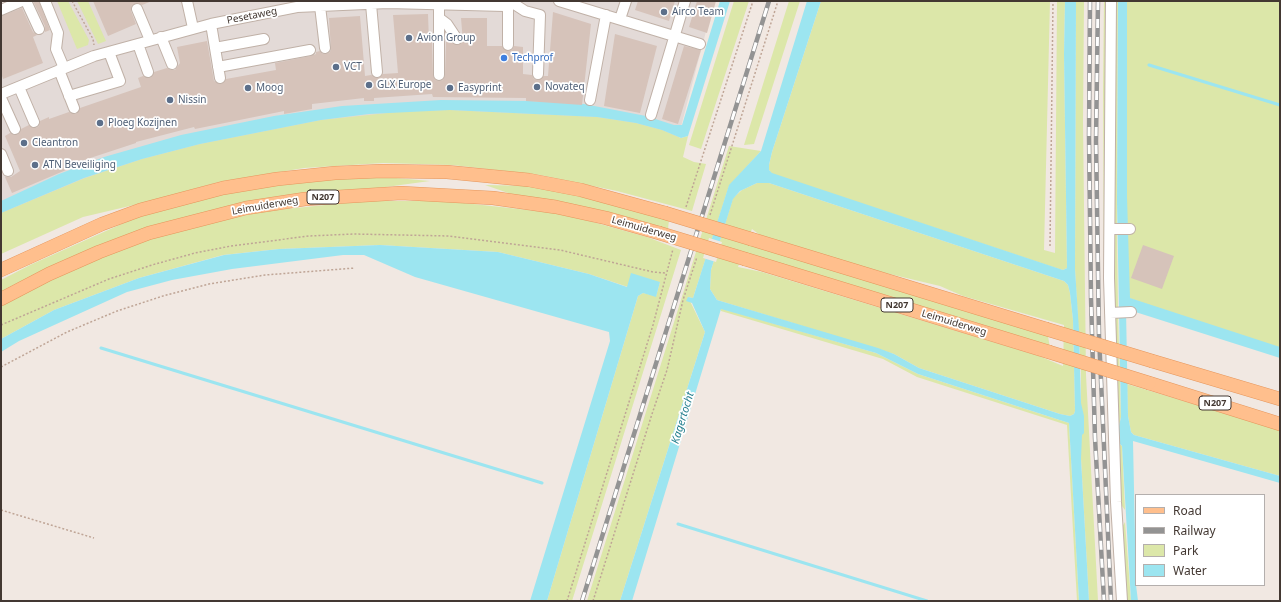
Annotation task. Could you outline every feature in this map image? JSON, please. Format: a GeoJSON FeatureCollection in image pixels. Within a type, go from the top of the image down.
{"type":"FeatureCollection","features":[{"type":"Feature","properties":{"kind":"main road","name":"Leimuiderweg"},"geometry":{"type":"LineString","coordinates":[[1,270],[102,224],[140,210],[223,188],[277,179],[335,173],[382,171],[447,172],[529,180],[581,190],[665,212],[1280,399]]}},
{"type":"Feature","properties":{"kind":"main road","name":"Leimuiderweg"},"geometry":{"type":"LineString","coordinates":[[1,299],[92,255],[149,233],[246,208],[305,199],[401,193],[492,198],[556,207],[606,218],[659,233],[1280,424]]}},
{"type":"Feature","properties":{"kind":"street"},"geometry":{"type":"LineString","coordinates":[[1,10],[22,1]]}},
{"type":"Feature","properties":{"kind":"street"},"geometry":{"type":"LineString","coordinates":[[26,1],[40,29]]}},
{"type":"Feature","properties":{"kind":"street"},"geometry":{"type":"LineString","coordinates":[[45,1],[58,33],[56,48],[69,96],[74,108]]}},
{"type":"Feature","properties":{"kind":"street"},"geometry":{"type":"LineString","coordinates":[[187,1],[193,28]]}},
{"type":"Feature","properties":{"kind":"street"},"geometry":{"type":"LineString","coordinates":[[620,19],[626,1]]}},
{"type":"Feature","properties":{"kind":"street"},"geometry":{"type":"LineString","coordinates":[[651,114],[685,1]]}},
{"type":"Feature","properties":{"kind":"street"},"geometry":{"type":"LineString","coordinates":[[1112,1],[1110,230],[1114,313],[1116,502],[1122,601]]}},
{"type":"Feature","properties":{"kind":"street"},"geometry":{"type":"LineString","coordinates":[[564,2],[700,44]]}},
{"type":"Feature","properties":{"kind":"street"},"geometry":{"type":"LineString","coordinates":[[508,45],[511,3],[525,11],[540,15],[538,74]]}},
{"type":"Feature","properties":{"kind":"street","name":"Pesetaweg"},"geometry":{"type":"LineString","coordinates":[[1,94],[94,56],[193,28],[303,4],[320,6],[439,4],[505,6],[511,3]]}},
{"type":"Feature","properties":{"kind":"street"},"geometry":{"type":"LineString","coordinates":[[372,4],[377,72]]}},
{"type":"Feature","properties":{"kind":"street"},"geometry":{"type":"LineString","coordinates":[[439,4],[439,75]]}},
{"type":"Feature","properties":{"kind":"street"},"geometry":{"type":"LineString","coordinates":[[320,6],[324,48]]}},
{"type":"Feature","properties":{"kind":"street"},"geometry":{"type":"LineString","coordinates":[[138,9],[150,40]]}},
{"type":"Feature","properties":{"kind":"street"},"geometry":{"type":"LineString","coordinates":[[590,100],[606,15]]}},
{"type":"Feature","properties":{"kind":"street"},"geometry":{"type":"LineString","coordinates":[[439,18],[447,24],[457,39]]}},
{"type":"Feature","properties":{"kind":"street"},"geometry":{"type":"LineString","coordinates":[[210,24],[220,78]]}},
{"type":"Feature","properties":{"kind":"street"},"geometry":{"type":"LineString","coordinates":[[161,37],[172,64]]}},
{"type":"Feature","properties":{"kind":"street"},"geometry":{"type":"LineString","coordinates":[[215,48],[264,39]]}},
{"type":"Feature","properties":{"kind":"street"},"geometry":{"type":"LineString","coordinates":[[138,44],[148,72]]}},
{"type":"Feature","properties":{"kind":"street"},"geometry":{"type":"LineString","coordinates":[[218,66],[310,50]]}},
{"type":"Feature","properties":{"kind":"street"},"geometry":{"type":"LineString","coordinates":[[69,96],[120,81],[109,52]]}},
{"type":"Feature","properties":{"kind":"street"},"geometry":{"type":"LineString","coordinates":[[19,87],[34,122]]}},
{"type":"Feature","properties":{"kind":"street"},"geometry":{"type":"LineString","coordinates":[[1,98],[15,129]]}},
{"type":"Feature","properties":{"kind":"street"},"geometry":{"type":"LineString","coordinates":[[1,154],[8,171]]}},
{"type":"Feature","properties":{"kind":"street"},"geometry":{"type":"LineString","coordinates":[[1110,230],[1130,229]]}},
{"type":"Feature","properties":{"kind":"street"},"geometry":{"type":"LineString","coordinates":[[1114,313],[1130,312]]}},
{"type":"Feature","properties":{"kind":"path"},"geometry":{"type":"LineString","coordinates":[[72,1],[93,39],[94,56]]}},
{"type":"Feature","properties":{"kind":"path"},"geometry":{"type":"LineString","coordinates":[[705,150],[753,1]]}},
{"type":"Feature","properties":{"kind":"path"},"geometry":{"type":"LineString","coordinates":[[710,218],[778,1]]}},
{"type":"Feature","properties":{"kind":"path"},"geometry":{"type":"LineString","coordinates":[[1050,246],[1053,1]]}},
{"type":"Feature","properties":{"kind":"path"},"geometry":{"type":"LineString","coordinates":[[1,325],[109,279],[152,265],[195,253],[231,246],[309,236],[354,234],[449,236],[560,250],[653,272],[665,273]]}},
{"type":"Feature","properties":{"kind":"path"},"geometry":{"type":"LineString","coordinates":[[593,601],[667,370],[683,300],[698,255]]}},
{"type":"Feature","properties":{"kind":"path"},"geometry":{"type":"LineString","coordinates":[[1,367],[67,332],[117,311],[163,296],[209,284],[265,275],[355,268]]}},
{"type":"Feature","properties":{"kind":"path"},"geometry":{"type":"LineString","coordinates":[[567,601],[657,311],[664,286],[664,278]]}},
{"type":"Feature","properties":{"kind":"path"},"geometry":{"type":"LineString","coordinates":[[1,510],[94,538]]}},
{"type":"Feature","properties":{"kind":"shaded area"},"geometry":{"type":"Polygon","coordinates":[[[1,1],[714,1],[677,142],[404,120],[1,226],[1,1]]]}},
{"type":"Feature","properties":{"kind":"green space"},"geometry":{"type":"Polygon","coordinates":[[[57,1],[68,1],[89,40],[88,45],[77,49],[57,1]]]}},
{"type":"Feature","properties":{"kind":"green space"},"geometry":{"type":"Polygon","coordinates":[[[77,1],[88,1],[106,41],[98,44],[77,1]]]}},
{"type":"Feature","properties":{"kind":"green space"},"geometry":{"type":"Polygon","coordinates":[[[734,1],[749,1],[701,149],[689,145],[734,1]]]}},
{"type":"Feature","properties":{"kind":"green space"},"geometry":{"type":"Polygon","coordinates":[[[789,1],[800,1],[754,144],[744,145],[789,1]]]}},
{"type":"Feature","properties":{"kind":"green space"},"geometry":{"type":"Polygon","coordinates":[[[821,1],[1050,1],[1044,250],[1055,253],[1057,1],[1065,1],[1064,54],[1067,268],[1063,270],[1059,269],[772,174],[769,170],[769,165],[772,152],[821,1]]]}},
{"type":"Feature","properties":{"kind":"green space"},"geometry":{"type":"Polygon","coordinates":[[[1076,1],[1084,1],[1083,122],[1086,375],[1098,601],[1089,601],[1081,459],[1081,373],[1075,269],[1076,1]]]}},
{"type":"Feature","properties":{"kind":"green space"},"geometry":{"type":"Polygon","coordinates":[[[1104,1],[1107,1],[1111,481],[1104,293],[1104,1]]]}},
{"type":"Feature","properties":{"kind":"green space"},"geometry":{"type":"Polygon","coordinates":[[[1116,1],[1118,1],[1117,224],[1115,223],[1114,180],[1116,1]]]}},
{"type":"Feature","properties":{"kind":"green space"},"geometry":{"type":"Polygon","coordinates":[[[1126,1],[1280,1],[1280,350],[1126,297],[1126,1]]]}},
{"type":"Feature","properties":{"kind":"green space"},"geometry":{"type":"Polygon","coordinates":[[[450,110],[597,117],[636,123],[662,130],[681,138],[688,136],[683,157],[694,162],[706,164],[692,211],[617,191],[540,175],[452,165],[383,163],[304,168],[219,182],[151,201],[83,217],[1,254],[1,213],[85,178],[142,159],[200,144],[321,120],[406,111],[450,110]]]}},
{"type":"Feature","properties":{"kind":"green space"},"geometry":{"type":"Polygon","coordinates":[[[729,146],[761,151],[729,186],[693,298],[688,297],[705,332],[620,601],[587,601],[729,146]]]}},
{"type":"Feature","properties":{"kind":"green space"},"geometry":{"type":"Polygon","coordinates":[[[374,176],[430,181],[224,209],[1,294],[1,280],[30,265],[135,218],[218,195],[296,182],[374,176]]]}},
{"type":"Feature","properties":{"kind":"green space"},"geometry":{"type":"Polygon","coordinates":[[[757,183],[769,183],[1064,281],[1068,285],[1070,293],[1073,320],[1074,414],[1070,416],[1060,414],[919,368],[894,354],[717,300],[710,289],[711,270],[733,198],[742,190],[757,183]],[[752,229],[746,244],[1048,336],[1050,348],[743,252],[738,267],[762,272],[1039,356],[1063,366],[1064,325],[963,296],[940,286],[877,271],[760,235],[752,229]]]}},
{"type":"Feature","properties":{"kind":"green space"},"geometry":{"type":"Polygon","coordinates":[[[485,185],[536,186],[580,195],[669,220],[668,229],[520,197],[485,185]]]}},
{"type":"Feature","properties":{"kind":"green space"},"geometry":{"type":"Polygon","coordinates":[[[365,201],[446,201],[564,214],[647,237],[681,250],[572,601],[547,601],[638,296],[643,293],[656,296],[660,282],[628,287],[589,274],[498,252],[380,245],[279,249],[223,255],[139,278],[54,310],[1,339],[1,304],[48,280],[140,242],[198,225],[266,211],[365,201]]]}},
{"type":"Feature","properties":{"kind":"green space"},"geometry":{"type":"Polygon","coordinates":[[[1115,234],[1117,234],[1118,310],[1112,310],[1112,279],[1115,272],[1115,234]]]}},
{"type":"Feature","properties":{"kind":"green space"},"geometry":{"type":"Polygon","coordinates":[[[720,308],[876,353],[918,374],[1069,423],[1079,601],[1077,601],[1067,425],[917,377],[883,359],[721,311],[720,308]]]}},
{"type":"Feature","properties":{"kind":"green space"},"geometry":{"type":"Polygon","coordinates":[[[1113,315],[1118,315],[1121,417],[1119,426],[1119,443],[1122,446],[1125,510],[1119,502],[1113,315]]]}},
{"type":"Feature","properties":{"kind":"green space"},"geometry":{"type":"Polygon","coordinates":[[[1127,384],[1280,430],[1280,476],[1134,435],[1131,432],[1128,416],[1127,384]]]}},
{"type":"Feature","properties":{"kind":"green space"},"geometry":{"type":"Polygon","coordinates":[[[1125,522],[1131,601],[1125,601],[1121,529],[1125,522]]]}},
{"type":"Feature","properties":{"kind":"water"},"geometry":{"type":"Polygon","coordinates":[[[720,1],[730,1],[688,136],[681,138],[662,130],[636,123],[597,117],[450,110],[369,114],[321,120],[200,144],[142,159],[84,178],[1,213],[1,201],[59,174],[104,157],[181,135],[274,116],[342,106],[441,100],[530,101],[584,104],[646,116],[674,125],[682,125],[720,1]]]}},
{"type":"Feature","properties":{"kind":"water","name":"Kagertocht"},"geometry":{"type":"Polygon","coordinates":[[[807,1],[821,1],[772,152],[769,170],[772,173],[1063,270],[1067,268],[1064,54],[1065,1],[1076,1],[1075,269],[1079,330],[1081,403],[1084,416],[1081,459],[1089,601],[1079,601],[1069,423],[918,374],[876,353],[721,309],[632,601],[620,601],[705,332],[692,303],[686,301],[688,297],[693,298],[729,185],[761,151],[807,1]],[[757,183],[740,191],[733,199],[711,270],[710,289],[717,300],[878,348],[894,354],[919,368],[1060,414],[1070,416],[1074,414],[1073,320],[1070,293],[1068,285],[1064,281],[769,183],[757,183]]]}},
{"type":"Feature","properties":{"kind":"water"},"geometry":{"type":"Polygon","coordinates":[[[1118,1],[1127,1],[1127,197],[1130,298],[1280,347],[1280,358],[1126,309],[1128,416],[1131,432],[1134,435],[1280,476],[1280,483],[1133,441],[1135,586],[1138,601],[1131,601],[1122,446],[1119,443],[1119,426],[1121,417],[1117,202],[1118,1]]]}},
{"type":"Feature","properties":{"kind":"water"},"geometry":{"type":"Polygon","coordinates":[[[380,245],[498,252],[589,274],[627,287],[631,273],[660,282],[656,297],[643,293],[638,296],[547,601],[530,601],[610,341],[609,332],[415,277],[364,255],[343,255],[232,269],[172,280],[127,292],[19,341],[1,352],[1,339],[54,310],[139,278],[224,255],[279,249],[380,245]]]}},
{"type":"Feature","properties":{"kind":"pier"},"geometry":{"type":"Polygon","coordinates":[[[709,238],[722,242],[716,262],[703,258],[709,238]]]}},
{"type":"Feature","properties":{"kind":"building"},"geometry":{"type":"Polygon","coordinates":[[[33,1],[39,1],[50,30],[45,32],[45,26],[33,1]]]}},
{"type":"Feature","properties":{"kind":"building"},"geometry":{"type":"Polygon","coordinates":[[[93,1],[152,1],[142,5],[137,3],[132,5],[131,11],[136,24],[108,36],[93,1]]]}},
{"type":"Feature","properties":{"kind":"building"},"geometry":{"type":"Polygon","coordinates":[[[638,1],[675,1],[669,21],[635,10],[638,1]]]}},
{"type":"Feature","properties":{"kind":"building"},"geometry":{"type":"Polygon","coordinates":[[[697,1],[716,1],[707,33],[689,27],[697,1]]]}},
{"type":"Feature","properties":{"kind":"building"},"geometry":{"type":"Polygon","coordinates":[[[22,8],[33,32],[37,35],[33,37],[43,63],[3,79],[1,73],[1,16],[22,8]]]}},
{"type":"Feature","properties":{"kind":"building"},"geometry":{"type":"Polygon","coordinates":[[[553,12],[591,24],[582,105],[526,101],[526,98],[433,97],[432,94],[374,98],[374,101],[364,101],[364,98],[312,104],[312,109],[284,114],[284,111],[195,129],[194,127],[136,142],[72,164],[73,167],[12,193],[5,177],[11,177],[20,171],[5,136],[10,133],[17,135],[21,129],[29,125],[36,128],[39,126],[40,121],[49,117],[49,119],[69,112],[76,114],[80,108],[141,87],[138,78],[143,76],[150,78],[154,72],[167,68],[175,70],[180,63],[177,47],[207,41],[214,81],[221,84],[226,79],[276,70],[275,63],[311,56],[320,51],[323,54],[329,53],[331,50],[329,18],[360,16],[365,76],[371,75],[378,78],[383,74],[398,73],[393,15],[428,14],[429,42],[432,42],[433,75],[435,80],[439,81],[443,80],[445,75],[446,42],[451,42],[457,45],[463,42],[461,18],[487,18],[487,46],[502,46],[508,51],[512,50],[514,46],[523,47],[523,74],[532,75],[534,79],[538,80],[544,76],[548,76],[553,12]]]}},
{"type":"Feature","properties":{"kind":"building"},"geometry":{"type":"Polygon","coordinates":[[[615,34],[657,46],[640,113],[604,106],[615,34]]]}},
{"type":"Feature","properties":{"kind":"building"},"geometry":{"type":"Polygon","coordinates":[[[684,46],[701,50],[678,124],[662,119],[684,46]]]}},
{"type":"Feature","properties":{"kind":"building"},"geometry":{"type":"Polygon","coordinates":[[[1143,245],[1174,256],[1162,289],[1131,278],[1143,245]]]}},
{"type":"Feature","properties":{"kind":"waterway"},"geometry":{"type":"LineString","coordinates":[[1149,65],[1280,105]]}},
{"type":"Feature","properties":{"kind":"waterway"},"geometry":{"type":"LineString","coordinates":[[101,348],[542,483]]}},
{"type":"Feature","properties":{"kind":"waterway"},"geometry":{"type":"LineString","coordinates":[[678,524],[927,601]]}},
{"type":"Feature","properties":{"kind":"railway"},"geometry":{"type":"LineString","coordinates":[[582,601],[769,1]]}},
{"type":"Feature","properties":{"kind":"railway"},"geometry":{"type":"LineString","coordinates":[[1090,1],[1089,136],[1091,298],[1095,438],[1104,601]]}},
{"type":"Feature","properties":{"kind":"railway"},"geometry":{"type":"LineString","coordinates":[[1098,1],[1096,141],[1099,336],[1111,601]]}},
{"type":"Feature","properties":{"kind":"place","name":"Airco Team"},"geometry":{"type":"Point","coordinates":[664,12]}},
{"type":"Feature","properties":{"kind":"place","name":"Avion Group"},"geometry":{"type":"Point","coordinates":[409,38]}},
{"type":"Feature","properties":{"kind":"place","name":"Techprof"},"geometry":{"type":"Point","coordinates":[504,58]}},
{"type":"Feature","properties":{"kind":"place","name":"VCT"},"geometry":{"type":"Point","coordinates":[336,67]}},
{"type":"Feature","properties":{"kind":"place","name":"GLX Europe"},"geometry":{"type":"Point","coordinates":[369,85]}},
{"type":"Feature","properties":{"kind":"place","name":"Novateq"},"geometry":{"type":"Point","coordinates":[537,87]}},
{"type":"Feature","properties":{"kind":"place","name":"Moog"},"geometry":{"type":"Point","coordinates":[248,88]}},
{"type":"Feature","properties":{"kind":"place","name":"Easyprint"},"geometry":{"type":"Point","coordinates":[450,88]}},
{"type":"Feature","properties":{"kind":"place","name":"Nissin"},"geometry":{"type":"Point","coordinates":[170,100]}},
{"type":"Feature","properties":{"kind":"place","name":"Ploeg Kozijnen"},"geometry":{"type":"Point","coordinates":[100,123]}},
{"type":"Feature","properties":{"kind":"place","name":"Cleantron"},"geometry":{"type":"Point","coordinates":[24,143]}},
{"type":"Feature","properties":{"kind":"place","name":"ATN Beveiliging"},"geometry":{"type":"Point","coordinates":[35,165]}}]}
